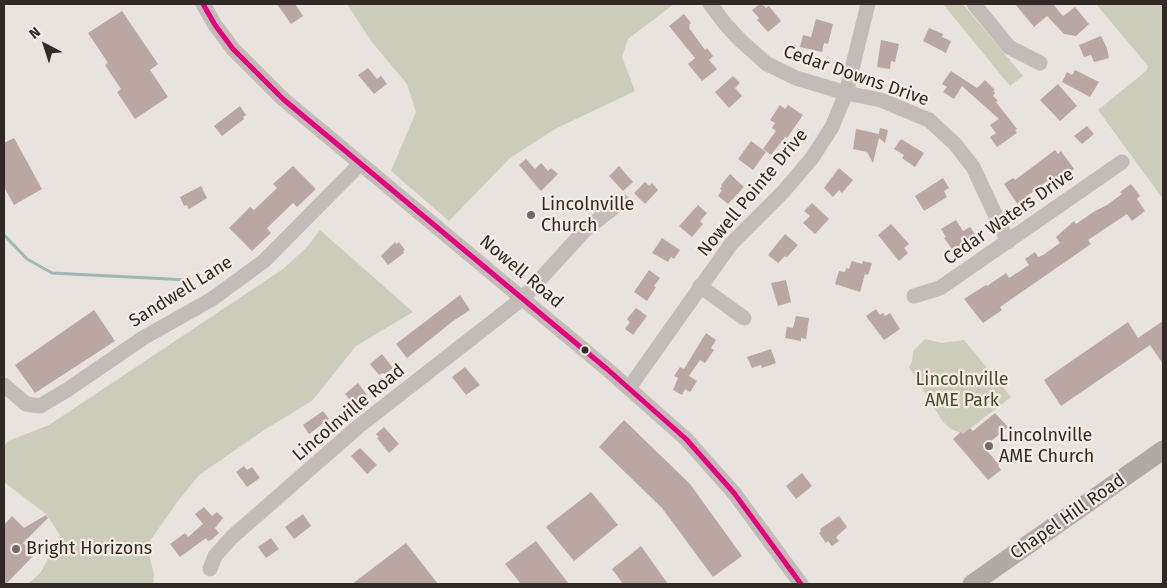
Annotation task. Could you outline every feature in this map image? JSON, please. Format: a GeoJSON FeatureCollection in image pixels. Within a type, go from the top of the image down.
{"type":"FeatureCollection","features":[{"type":"Feature","properties":{"kind":"main road","name":"Chapel Hill Road"},"geometry":{"type":"LineString","coordinates":[[972,584],[1163,450]]}},
{"type":"Feature","properties":{"kind":"street","name":"Nowell Road"},"geometry":{"type":"LineString","coordinates":[[203,4],[224,38],[245,63],[283,99],[523,298],[686,439],[718,473],[802,584]]}},
{"type":"Feature","properties":{"kind":"street","name":"Cedar Downs Drive"},"geometry":{"type":"LineString","coordinates":[[710,4],[741,42],[767,64],[796,78],[881,100],[929,120],[956,144],[972,167],[1008,242]]}},
{"type":"Feature","properties":{"kind":"street","name":"Nowell Pointe Drive"},"geometry":{"type":"LineString","coordinates":[[629,388],[731,244],[783,192],[812,158],[832,127],[846,92],[868,4]]}},
{"type":"Feature","properties":{"kind":"street"},"geometry":{"type":"LineString","coordinates":[[974,4],[1009,47],[1040,63]]}},
{"type":"Feature","properties":{"kind":"street","name":"Cedar Waters Drive"},"geometry":{"type":"LineString","coordinates":[[914,296],[940,288],[1122,162]]}},
{"type":"Feature","properties":{"kind":"street","name":"Sandwell Lane"},"geometry":{"type":"LineString","coordinates":[[4,385],[26,404],[40,406],[67,390],[143,338],[212,299],[264,261],[360,164]]}},
{"type":"Feature","properties":{"kind":"street","name":"Lincolnville Road"},"geometry":{"type":"LineString","coordinates":[[210,569],[215,556],[232,537],[359,426],[523,298],[586,229],[622,201]]}},
{"type":"Feature","properties":{"kind":"street"},"geometry":{"type":"LineString","coordinates":[[700,286],[744,318]]}},
{"type":"Feature","properties":{"kind":"green space"},"geometry":{"type":"Polygon","coordinates":[[[347,4],[674,4],[628,39],[622,57],[635,91],[555,129],[510,158],[449,221],[391,171],[416,112],[407,84],[371,41],[347,4]]]}},
{"type":"Feature","properties":{"kind":"green space"},"geometry":{"type":"Polygon","coordinates":[[[943,4],[963,4],[1023,76],[1010,86],[943,4]]]}},
{"type":"Feature","properties":{"kind":"green space"},"geometry":{"type":"Polygon","coordinates":[[[1096,4],[1163,4],[1163,199],[1098,110],[1146,71],[1148,66],[1096,4]]]}},
{"type":"Feature","properties":{"kind":"green space"},"geometry":{"type":"Polygon","coordinates":[[[320,230],[413,312],[356,346],[312,401],[264,430],[199,475],[147,545],[154,575],[153,584],[28,584],[41,572],[60,535],[46,514],[4,482],[4,447],[8,441],[49,425],[283,269],[307,247],[320,230]]]}},
{"type":"Feature","properties":{"kind":"green space","name":"Lincolnville AME Park"},"geometry":{"type":"Polygon","coordinates":[[[925,339],[942,343],[964,340],[1011,397],[963,434],[951,429],[943,422],[909,367],[912,362],[913,351],[925,339]]]}},
{"type":"Feature","properties":{"kind":"building"},"geometry":{"type":"Polygon","coordinates":[[[277,4],[295,4],[303,16],[291,24],[277,4]]]}},
{"type":"Feature","properties":{"kind":"building"},"geometry":{"type":"Polygon","coordinates":[[[760,4],[766,8],[769,6],[781,21],[768,32],[757,20],[759,18],[752,10],[760,4]]]}},
{"type":"Feature","properties":{"kind":"building"},"geometry":{"type":"Polygon","coordinates":[[[1015,4],[1053,4],[1063,16],[1075,7],[1089,24],[1076,36],[1064,34],[1047,16],[1034,27],[1015,4]]]}},
{"type":"Feature","properties":{"kind":"building"},"geometry":{"type":"Polygon","coordinates":[[[122,11],[158,64],[150,70],[168,97],[135,119],[117,92],[121,89],[105,65],[108,63],[88,33],[122,11]]]}},
{"type":"Feature","properties":{"kind":"building"},"geometry":{"type":"Polygon","coordinates":[[[684,14],[691,23],[689,28],[705,50],[707,48],[713,56],[709,60],[717,69],[702,81],[688,64],[695,58],[669,26],[684,14]]]}},
{"type":"Feature","properties":{"kind":"building"},"geometry":{"type":"Polygon","coordinates":[[[816,19],[833,24],[828,44],[824,43],[822,52],[800,47],[803,35],[811,37],[816,19]]]}},
{"type":"Feature","properties":{"kind":"building"},"geometry":{"type":"Polygon","coordinates":[[[929,28],[943,34],[942,37],[951,41],[946,53],[923,41],[929,28]]]}},
{"type":"Feature","properties":{"kind":"building"},"geometry":{"type":"Polygon","coordinates":[[[1101,36],[1107,48],[1109,58],[1094,62],[1091,55],[1084,57],[1079,45],[1101,36]]]}},
{"type":"Feature","properties":{"kind":"building"},"geometry":{"type":"Polygon","coordinates":[[[881,40],[899,44],[895,62],[891,61],[890,69],[877,67],[881,40]]]}},
{"type":"Feature","properties":{"kind":"building"},"geometry":{"type":"Polygon","coordinates":[[[368,68],[377,79],[381,76],[387,84],[374,94],[358,75],[368,68]]]}},
{"type":"Feature","properties":{"kind":"building"},"geometry":{"type":"Polygon","coordinates":[[[1075,70],[1099,82],[1090,97],[1062,82],[1067,72],[1072,75],[1075,70]]]}},
{"type":"Feature","properties":{"kind":"building"},"geometry":{"type":"Polygon","coordinates":[[[951,71],[977,88],[985,80],[995,90],[993,91],[995,93],[993,96],[998,101],[996,102],[1017,129],[1015,130],[1017,133],[997,147],[990,137],[996,133],[990,125],[999,119],[962,86],[954,99],[943,92],[947,87],[942,84],[951,71]]]}},
{"type":"Feature","properties":{"kind":"building"},"geometry":{"type":"Polygon","coordinates":[[[733,76],[740,83],[735,88],[742,96],[729,108],[715,92],[733,76]]]}},
{"type":"Feature","properties":{"kind":"building"},"geometry":{"type":"Polygon","coordinates":[[[1058,84],[1077,106],[1060,121],[1040,100],[1058,84]]]}},
{"type":"Feature","properties":{"kind":"building"},"geometry":{"type":"Polygon","coordinates":[[[780,105],[785,109],[788,105],[803,115],[787,138],[785,137],[771,155],[763,149],[776,131],[772,128],[775,123],[770,120],[780,105]]]}},
{"type":"Feature","properties":{"kind":"building"},"geometry":{"type":"Polygon","coordinates":[[[240,106],[246,115],[243,117],[244,119],[222,136],[214,126],[240,106]]]}},
{"type":"Feature","properties":{"kind":"building"},"geometry":{"type":"Polygon","coordinates":[[[1087,126],[1094,134],[1082,144],[1074,136],[1087,126]]]}},
{"type":"Feature","properties":{"kind":"building"},"geometry":{"type":"Polygon","coordinates":[[[880,128],[888,130],[885,143],[879,138],[873,163],[867,152],[853,149],[856,129],[879,134],[880,128]]]}},
{"type":"Feature","properties":{"kind":"building"},"geometry":{"type":"Polygon","coordinates":[[[14,138],[42,189],[14,205],[4,187],[4,143],[14,138]]]}},
{"type":"Feature","properties":{"kind":"building"},"geometry":{"type":"Polygon","coordinates":[[[901,139],[924,153],[915,167],[902,158],[904,155],[894,149],[901,139]]]}},
{"type":"Feature","properties":{"kind":"building"},"geometry":{"type":"Polygon","coordinates":[[[751,141],[766,152],[753,170],[738,159],[751,141]]]}},
{"type":"Feature","properties":{"kind":"building"},"geometry":{"type":"Polygon","coordinates":[[[1055,150],[1058,154],[1061,151],[1074,169],[1050,186],[1047,181],[1027,196],[1030,201],[1020,208],[1004,184],[1013,178],[1015,180],[1055,150]]]}},
{"type":"Feature","properties":{"kind":"building"},"geometry":{"type":"Polygon","coordinates":[[[526,159],[535,169],[541,163],[548,171],[551,168],[558,174],[541,191],[519,165],[526,159]]]}},
{"type":"Feature","properties":{"kind":"building"},"geometry":{"type":"Polygon","coordinates":[[[293,166],[316,189],[297,207],[293,203],[267,228],[271,233],[252,251],[229,228],[250,207],[254,210],[277,188],[273,184],[293,166]]]}},
{"type":"Feature","properties":{"kind":"building"},"geometry":{"type":"Polygon","coordinates":[[[619,166],[633,182],[623,191],[609,176],[619,166]]]}},
{"type":"Feature","properties":{"kind":"building"},"geometry":{"type":"Polygon","coordinates":[[[839,168],[853,180],[842,193],[839,190],[833,197],[824,188],[839,168]]]}},
{"type":"Feature","properties":{"kind":"building"},"geometry":{"type":"Polygon","coordinates":[[[730,174],[744,187],[728,204],[718,196],[722,190],[720,189],[721,185],[730,174]]]}},
{"type":"Feature","properties":{"kind":"building"},"geometry":{"type":"Polygon","coordinates":[[[943,178],[949,188],[944,191],[947,197],[924,211],[915,196],[943,178]]]}},
{"type":"Feature","properties":{"kind":"building"},"geometry":{"type":"Polygon","coordinates":[[[645,182],[649,186],[652,183],[658,190],[645,204],[634,193],[645,182]]]}},
{"type":"Feature","properties":{"kind":"building"},"geometry":{"type":"Polygon","coordinates":[[[1131,184],[1140,196],[1137,199],[1145,211],[1132,221],[1127,214],[1088,240],[1091,244],[1000,307],[1002,310],[983,323],[964,299],[1006,273],[1009,278],[1029,265],[1025,259],[1035,252],[1038,257],[1043,255],[1060,243],[1056,237],[1074,221],[1076,224],[1107,205],[1122,194],[1120,192],[1131,184]]]}},
{"type":"Feature","properties":{"kind":"building"},"geometry":{"type":"Polygon","coordinates":[[[201,186],[207,198],[189,209],[187,205],[184,206],[180,197],[201,186]]]}},
{"type":"Feature","properties":{"kind":"building"},"geometry":{"type":"Polygon","coordinates":[[[812,203],[829,219],[815,234],[803,223],[810,216],[804,211],[812,203]]]}},
{"type":"Feature","properties":{"kind":"building"},"geometry":{"type":"Polygon","coordinates":[[[698,205],[707,213],[700,221],[703,224],[692,237],[679,226],[698,205]]]}},
{"type":"Feature","properties":{"kind":"building"},"geometry":{"type":"Polygon","coordinates":[[[956,220],[963,231],[970,227],[977,237],[954,252],[944,238],[946,237],[941,229],[956,220]]]}},
{"type":"Feature","properties":{"kind":"building"},"geometry":{"type":"Polygon","coordinates":[[[891,224],[909,244],[904,248],[908,253],[899,261],[878,235],[891,224]]]}},
{"type":"Feature","properties":{"kind":"building"},"geometry":{"type":"Polygon","coordinates":[[[785,234],[798,245],[787,257],[785,256],[778,263],[768,255],[785,234]]]}},
{"type":"Feature","properties":{"kind":"building"},"geometry":{"type":"Polygon","coordinates":[[[662,238],[680,250],[674,259],[671,257],[668,262],[652,253],[662,238]]]}},
{"type":"Feature","properties":{"kind":"building"},"geometry":{"type":"Polygon","coordinates":[[[395,242],[397,244],[399,242],[405,250],[403,251],[404,253],[388,265],[381,256],[395,242]]]}},
{"type":"Feature","properties":{"kind":"building"},"geometry":{"type":"Polygon","coordinates":[[[852,261],[862,264],[863,261],[872,263],[868,275],[865,274],[860,292],[835,284],[839,271],[845,272],[846,268],[849,269],[852,261]]]}},
{"type":"Feature","properties":{"kind":"building"},"geometry":{"type":"Polygon","coordinates":[[[649,270],[660,278],[647,301],[634,292],[649,270]]]}},
{"type":"Feature","properties":{"kind":"building"},"geometry":{"type":"Polygon","coordinates":[[[786,280],[791,302],[778,306],[771,283],[786,280]]]}},
{"type":"Feature","properties":{"kind":"building"},"geometry":{"type":"Polygon","coordinates":[[[460,295],[470,310],[453,321],[407,358],[396,344],[460,295]]]}},
{"type":"Feature","properties":{"kind":"building"},"geometry":{"type":"Polygon","coordinates":[[[636,308],[647,316],[633,335],[625,329],[630,322],[627,319],[636,308]]]}},
{"type":"Feature","properties":{"kind":"building"},"geometry":{"type":"Polygon","coordinates":[[[876,309],[880,315],[883,313],[885,316],[890,313],[900,329],[884,340],[866,316],[876,309]]]}},
{"type":"Feature","properties":{"kind":"building"},"geometry":{"type":"Polygon","coordinates":[[[94,310],[115,341],[35,393],[15,365],[94,310]]]}},
{"type":"Feature","properties":{"kind":"building"},"geometry":{"type":"Polygon","coordinates":[[[796,316],[809,318],[806,339],[801,338],[801,341],[785,338],[787,327],[793,328],[796,316]]]}},
{"type":"Feature","properties":{"kind":"building"},"geometry":{"type":"Polygon","coordinates":[[[1163,321],[1163,364],[1150,345],[1061,406],[1044,380],[1128,322],[1138,338],[1163,321]]]}},
{"type":"Feature","properties":{"kind":"building"},"geometry":{"type":"Polygon","coordinates":[[[706,333],[716,340],[711,348],[714,350],[705,363],[700,360],[689,376],[697,381],[690,392],[685,389],[682,395],[673,390],[678,378],[674,376],[680,367],[684,369],[706,333]]]}},
{"type":"Feature","properties":{"kind":"building"},"geometry":{"type":"Polygon","coordinates":[[[771,349],[776,363],[762,368],[761,365],[752,368],[747,357],[771,349]]]}},
{"type":"Feature","properties":{"kind":"building"},"geometry":{"type":"Polygon","coordinates":[[[382,354],[393,368],[385,374],[379,375],[370,364],[382,354]]]}},
{"type":"Feature","properties":{"kind":"building"},"geometry":{"type":"Polygon","coordinates":[[[465,367],[480,385],[466,395],[452,377],[465,367]]]}},
{"type":"Feature","properties":{"kind":"building"},"geometry":{"type":"Polygon","coordinates":[[[358,383],[367,395],[354,405],[345,394],[358,383]]]}},
{"type":"Feature","properties":{"kind":"building"},"geometry":{"type":"Polygon","coordinates":[[[323,411],[329,419],[309,434],[303,425],[323,411]]]}},
{"type":"Feature","properties":{"kind":"building"},"geometry":{"type":"Polygon","coordinates":[[[995,413],[1008,427],[984,447],[1001,470],[988,480],[953,439],[961,432],[963,434],[970,428],[973,431],[995,413]]]}},
{"type":"Feature","properties":{"kind":"building"},"geometry":{"type":"Polygon","coordinates":[[[624,420],[690,484],[742,556],[713,577],[662,508],[599,447],[624,420]]]}},
{"type":"Feature","properties":{"kind":"building"},"geometry":{"type":"Polygon","coordinates":[[[384,427],[399,444],[389,453],[376,434],[384,427]]]}},
{"type":"Feature","properties":{"kind":"building"},"geometry":{"type":"Polygon","coordinates":[[[360,448],[377,465],[367,474],[351,456],[360,448]]]}},
{"type":"Feature","properties":{"kind":"building"},"geometry":{"type":"Polygon","coordinates":[[[244,466],[247,470],[252,467],[260,478],[247,487],[236,472],[244,466]]]}},
{"type":"Feature","properties":{"kind":"building"},"geometry":{"type":"Polygon","coordinates":[[[802,473],[812,486],[796,499],[786,486],[802,473]]]}},
{"type":"Feature","properties":{"kind":"building"},"geometry":{"type":"Polygon","coordinates":[[[591,492],[618,525],[574,561],[546,527],[591,492]]]}},
{"type":"Feature","properties":{"kind":"building"},"geometry":{"type":"Polygon","coordinates":[[[204,507],[212,516],[217,512],[223,518],[215,528],[219,533],[211,540],[208,541],[206,538],[180,557],[170,544],[185,533],[188,537],[203,524],[195,514],[204,507]]]}},
{"type":"Feature","properties":{"kind":"building"},"geometry":{"type":"Polygon","coordinates":[[[303,514],[311,526],[294,539],[285,527],[303,514]]]}},
{"type":"Feature","properties":{"kind":"building","name":"Bright Horizons"},"geometry":{"type":"Polygon","coordinates":[[[46,515],[48,518],[23,543],[35,554],[4,584],[4,525],[12,516],[24,528],[46,515]]]}},
{"type":"Feature","properties":{"kind":"building"},"geometry":{"type":"Polygon","coordinates":[[[839,516],[847,527],[836,537],[839,541],[832,546],[828,541],[826,543],[819,533],[820,529],[839,516]]]}},
{"type":"Feature","properties":{"kind":"building"},"geometry":{"type":"Polygon","coordinates":[[[271,538],[279,549],[266,558],[258,547],[271,538]]]}},
{"type":"Feature","properties":{"kind":"building"},"geometry":{"type":"Polygon","coordinates":[[[536,541],[569,584],[521,584],[505,564],[536,541]]]}},
{"type":"Feature","properties":{"kind":"building"},"geometry":{"type":"Polygon","coordinates":[[[406,543],[438,584],[352,584],[406,543]]]}},
{"type":"Feature","properties":{"kind":"building"},"geometry":{"type":"Polygon","coordinates":[[[641,546],[668,584],[623,584],[612,569],[641,546]]]}},
{"type":"Feature","properties":{"kind":"waterway"},"geometry":{"type":"LineString","coordinates":[[4,235],[27,259],[52,273],[188,280]]}},
{"type":"Feature","properties":{"kind":"transit line"},"geometry":{"type":"LineString","coordinates":[[203,4],[215,25],[233,49],[283,99],[607,369],[686,439],[734,493],[801,584]]}},
{"type":"Feature","properties":{"kind":"place","name":"Lincolnville Church"},"geometry":{"type":"Point","coordinates":[531,215]}},
{"type":"Feature","properties":{"kind":"place","name":"Lincolnville AME Church"},"geometry":{"type":"Point","coordinates":[989,446]}},
{"type":"Feature","properties":{"kind":"place","name":"Bright Horizons"},"geometry":{"type":"Point","coordinates":[16,549]}}]}
